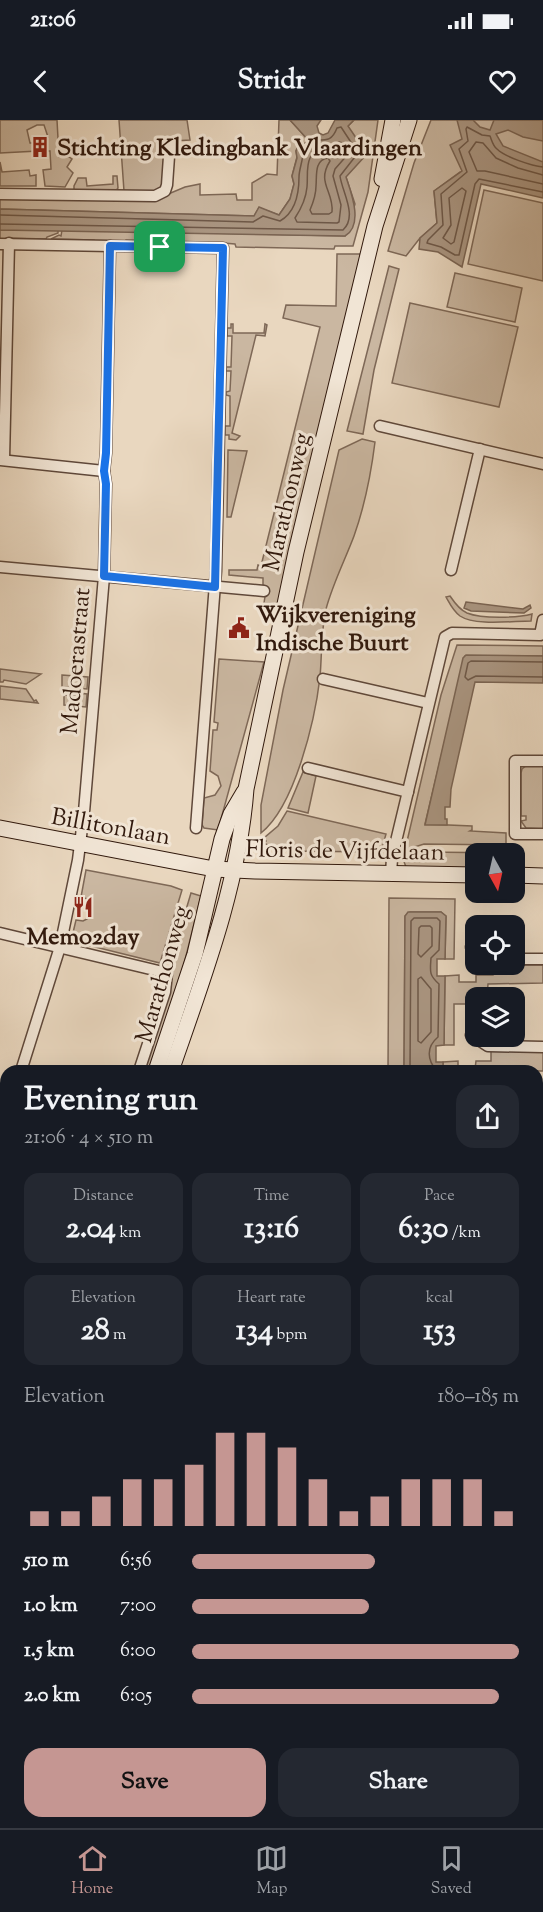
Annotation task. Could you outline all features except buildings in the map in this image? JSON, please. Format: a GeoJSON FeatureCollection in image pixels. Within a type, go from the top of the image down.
{"type":"FeatureCollection","features":[{"type":"Feature","properties":{"kind":"main road","name":"Marathonweg"},"geometry":{"type":"LineString","coordinates":[[375,226],[393,120]]}},
{"type":"Feature","properties":{"kind":"main road","name":"Marathonweg"},"geometry":{"type":"LineString","coordinates":[[173,1065],[205,972],[233,870],[244,818],[246,789],[296,552],[375,226],[410,120]]}},
{"type":"Feature","properties":{"kind":"main road","name":"Marathonweg"},"geometry":{"type":"LineString","coordinates":[[158,1065],[195,954],[214,868],[231,814],[246,789]]}},
{"type":"Feature","properties":{"kind":"main road","name":"Billitonlaan"},"geometry":{"type":"LineString","coordinates":[[0,828],[214,868]]}},
{"type":"Feature","properties":{"kind":"main road","name":"Floris de Vijfdelaan"},"geometry":{"type":"LineString","coordinates":[[214,868],[465,875]]}},
{"type":"Feature","properties":{"kind":"main road"},"geometry":{"type":"LineString","coordinates":[[525,875],[543,876]]}},
{"type":"Feature","properties":{"kind":"street"},"geometry":{"type":"LineString","coordinates":[[0,194],[155,196],[165,191],[167,184],[170,142]]}},
{"type":"Feature","properties":{"kind":"street"},"geometry":{"type":"LineString","coordinates":[[104,471],[2,460],[5,243],[223,248],[215,587],[196,828]]}},
{"type":"Feature","properties":{"kind":"street","name":"Madoerastraat"},"geometry":{"type":"LineString","coordinates":[[23,1065],[60,946],[78,860],[84,812],[104,576],[106,484],[104,471],[110,246]]}},
{"type":"Feature","properties":{"kind":"street"},"geometry":{"type":"LineString","coordinates":[[381,426],[543,464]]}},
{"type":"Feature","properties":{"kind":"street"},"geometry":{"type":"LineString","coordinates":[[451,570],[480,449]]}},
{"type":"Feature","properties":{"kind":"street"},"geometry":{"type":"LineString","coordinates":[[0,567],[264,591]]}},
{"type":"Feature","properties":{"kind":"street"},"geometry":{"type":"LineString","coordinates":[[391,874],[392,858],[428,703],[446,637],[452,633],[540,634],[543,620]]}},
{"type":"Feature","properties":{"kind":"street"},"geometry":{"type":"LineString","coordinates":[[323,679],[428,703]]}},
{"type":"Feature","properties":{"kind":"street"},"geometry":{"type":"LineString","coordinates":[[543,761],[515,761],[515,834],[543,834]]}},
{"type":"Feature","properties":{"kind":"street"},"geometry":{"type":"LineString","coordinates":[[308,768],[408,792]]}},
{"type":"Feature","properties":{"kind":"street"},"geometry":{"type":"LineString","coordinates":[[0,933],[167,973],[165,992],[141,1065]]}},
{"type":"Feature","properties":{"kind":"street"},"geometry":{"type":"LineString","coordinates":[[525,959],[543,959]]}},
{"type":"Feature","properties":{"kind":"street"},"geometry":{"type":"LineString","coordinates":[[525,1047],[543,1047]]}},
{"type":"Feature","properties":{"kind":"shaded area"},"geometry":{"type":"Polygon","coordinates":[[[0,120],[57,120],[59,157],[72,159],[67,167],[73,173],[65,187],[45,186],[43,170],[51,169],[50,151],[42,151],[42,142],[48,137],[44,125],[37,125],[27,130],[30,143],[37,143],[38,151],[0,153],[0,120]]]}},
{"type":"Feature","properties":{"kind":"shaded area"},"geometry":{"type":"Polygon","coordinates":[[[119,120],[187,120],[190,140],[173,141],[164,185],[158,192],[124,191],[119,120]]]}},
{"type":"Feature","properties":{"kind":"shaded area"},"geometry":{"type":"Polygon","coordinates":[[[279,120],[290,120],[309,141],[296,151],[297,157],[292,176],[294,184],[290,199],[279,215],[259,208],[254,216],[0,209],[0,198],[166,195],[200,184],[200,195],[236,194],[237,200],[252,200],[252,183],[267,174],[277,175],[279,120]]]}},
{"type":"Feature","properties":{"kind":"shaded area"},"geometry":{"type":"Polygon","coordinates":[[[354,120],[378,120],[368,192],[353,246],[335,246],[334,249],[236,247],[235,244],[223,243],[126,240],[122,244],[94,243],[94,240],[51,239],[61,236],[62,230],[345,236],[355,204],[346,177],[348,126],[354,120]]]}},
{"type":"Feature","properties":{"kind":"shaded area"},"geometry":{"type":"Polygon","coordinates":[[[431,120],[543,120],[543,189],[460,172],[434,191],[437,223],[420,238],[406,256],[388,251],[414,163],[431,120]]]}},
{"type":"Feature","properties":{"kind":"shaded area"},"geometry":{"type":"Polygon","coordinates":[[[0,162],[2,172],[29,170],[30,176],[36,175],[36,186],[0,186],[0,162]]]}},
{"type":"Feature","properties":{"kind":"shaded area"},"geometry":{"type":"Polygon","coordinates":[[[113,176],[117,176],[118,188],[115,192],[74,190],[78,178],[86,178],[87,186],[113,184],[113,176]]]}},
{"type":"Feature","properties":{"kind":"shaded area"},"geometry":{"type":"Polygon","coordinates":[[[484,190],[543,203],[543,281],[468,264],[484,190]]]}},
{"type":"Feature","properties":{"kind":"shaded area"},"geometry":{"type":"Polygon","coordinates":[[[0,230],[58,230],[58,233],[46,239],[8,238],[0,242],[0,230]]]}},
{"type":"Feature","properties":{"kind":"shaded area"},"geometry":{"type":"Polygon","coordinates":[[[337,254],[363,254],[278,604],[264,603],[266,590],[263,589],[263,578],[229,575],[229,570],[257,570],[258,565],[261,566],[320,327],[283,318],[286,305],[336,306],[337,254]]]}},
{"type":"Feature","properties":{"kind":"shaded area"},"geometry":{"type":"Polygon","coordinates":[[[389,266],[399,269],[374,370],[363,434],[347,431],[389,266]]]}},
{"type":"Feature","properties":{"kind":"shaded area"},"geometry":{"type":"Polygon","coordinates":[[[455,273],[522,288],[515,322],[447,307],[455,273]]]}},
{"type":"Feature","properties":{"kind":"shaded area"},"geometry":{"type":"Polygon","coordinates":[[[410,303],[518,327],[499,407],[392,383],[410,303]]]}},
{"type":"Feature","properties":{"kind":"shaded area"},"geometry":{"type":"Polygon","coordinates":[[[233,324],[233,333],[264,333],[265,324],[267,325],[265,336],[256,335],[232,433],[240,436],[236,440],[229,439],[229,435],[225,435],[225,426],[230,426],[230,396],[226,395],[226,392],[230,391],[231,371],[226,371],[226,367],[231,367],[232,336],[227,336],[227,328],[231,328],[233,324]]]}},
{"type":"Feature","properties":{"kind":"shaded area"},"geometry":{"type":"Polygon","coordinates":[[[362,439],[375,442],[369,478],[358,524],[326,609],[320,677],[308,738],[284,803],[261,833],[261,805],[283,690],[339,450],[362,439]]]}},
{"type":"Feature","properties":{"kind":"shaded area"},"geometry":{"type":"Polygon","coordinates":[[[228,450],[247,451],[231,517],[227,517],[228,450]]]}},
{"type":"Feature","properties":{"kind":"shaded area"},"geometry":{"type":"Polygon","coordinates":[[[450,596],[460,608],[473,615],[499,617],[532,614],[531,621],[484,622],[467,619],[454,610],[446,597],[450,596]]]}},
{"type":"Feature","properties":{"kind":"shaded area"},"geometry":{"type":"Polygon","coordinates":[[[457,645],[543,646],[543,656],[465,656],[425,824],[472,826],[470,831],[506,833],[506,843],[424,844],[405,850],[441,695],[457,645]]]}},
{"type":"Feature","properties":{"kind":"shaded area"},"geometry":{"type":"Polygon","coordinates":[[[219,659],[264,662],[218,830],[204,828],[202,825],[204,798],[215,795],[221,786],[218,776],[210,771],[213,730],[217,730],[218,723],[214,722],[219,659]]]}},
{"type":"Feature","properties":{"kind":"shaded area"},"geometry":{"type":"Polygon","coordinates":[[[0,669],[41,674],[26,684],[4,680],[0,682],[0,669]]]}},
{"type":"Feature","properties":{"kind":"shaded area"},"geometry":{"type":"Polygon","coordinates":[[[62,675],[88,677],[87,689],[62,687],[62,675]]]}},
{"type":"Feature","properties":{"kind":"shaded area"},"geometry":{"type":"Polygon","coordinates":[[[0,686],[26,689],[38,703],[0,699],[0,686]]]}},
{"type":"Feature","properties":{"kind":"shaded area"},"geometry":{"type":"Polygon","coordinates":[[[78,693],[87,694],[86,707],[64,705],[64,695],[78,696],[78,693]]]}},
{"type":"Feature","properties":{"kind":"shaded area"},"geometry":{"type":"Polygon","coordinates":[[[527,765],[543,765],[543,829],[526,828],[521,821],[526,820],[526,816],[521,816],[521,773],[527,765]]]}},
{"type":"Feature","properties":{"kind":"shaded area"},"geometry":{"type":"Polygon","coordinates":[[[303,772],[316,776],[308,813],[288,808],[303,772]]]}},
{"type":"Feature","properties":{"kind":"shaded area"},"geometry":{"type":"Polygon","coordinates":[[[287,811],[386,834],[381,852],[283,851],[263,843],[266,841],[264,838],[278,826],[287,811]]]}},
{"type":"Feature","properties":{"kind":"shaded area"},"geometry":{"type":"Polygon","coordinates":[[[424,852],[465,852],[465,869],[406,867],[403,859],[424,852]]]}},
{"type":"Feature","properties":{"kind":"shaded area"},"geometry":{"type":"Polygon","coordinates":[[[86,870],[182,890],[160,963],[71,941],[76,920],[87,919],[91,900],[81,897],[86,870]]]}},
{"type":"Feature","properties":{"kind":"shaded area"},"geometry":{"type":"Polygon","coordinates":[[[191,893],[201,896],[182,972],[152,1065],[145,1065],[172,978],[171,960],[191,893]]]}},
{"type":"Feature","properties":{"kind":"shaded area"},"geometry":{"type":"Polygon","coordinates":[[[389,898],[455,899],[454,959],[445,959],[446,916],[441,912],[410,912],[405,916],[404,1065],[388,1065],[389,898]]]}},
{"type":"Feature","properties":{"kind":"shaded area"},"geometry":{"type":"Polygon","coordinates":[[[525,965],[543,965],[543,983],[488,984],[488,987],[465,987],[465,1004],[454,1004],[454,1045],[444,1045],[445,976],[459,975],[459,982],[476,982],[476,975],[525,975],[525,965]]]}},
{"type":"Feature","properties":{"kind":"shaded area"},"geometry":{"type":"Polygon","coordinates":[[[491,1051],[543,1052],[543,1065],[476,1065],[476,1061],[491,1061],[491,1051]]]}},
{"type":"Feature","properties":{"kind":"shaded area"},"geometry":{"type":"Polygon","coordinates":[[[458,1061],[458,1065],[443,1065],[443,1062],[458,1061]]]}},
{"type":"Feature","properties":{"kind":"water"},"geometry":{"type":"Polygon","coordinates":[[[290,120],[321,120],[317,126],[319,133],[323,135],[328,133],[335,120],[354,120],[348,126],[367,154],[346,177],[353,199],[355,216],[351,231],[345,236],[0,230],[0,209],[254,216],[259,207],[279,215],[290,199],[294,184],[292,176],[297,148],[309,141],[290,120]]]}},
{"type":"Feature","properties":{"kind":"water"},"geometry":{"type":"Polygon","coordinates":[[[457,120],[473,120],[480,127],[490,130],[494,120],[543,120],[543,141],[523,137],[508,130],[496,134],[503,146],[543,162],[543,198],[481,184],[462,267],[438,252],[419,249],[420,238],[437,223],[434,191],[462,171],[450,145],[462,139],[457,120]]]}},
{"type":"Feature","properties":{"kind":"water"},"geometry":{"type":"Polygon","coordinates":[[[466,602],[523,609],[530,605],[531,608],[524,613],[471,611],[464,608],[466,602]]]}},
{"type":"Feature","properties":{"kind":"water"},"geometry":{"type":"Polygon","coordinates":[[[466,655],[543,656],[543,683],[475,682],[451,789],[450,807],[445,807],[447,825],[425,825],[463,658],[466,655]]]}},
{"type":"Feature","properties":{"kind":"water"},"geometry":{"type":"Polygon","coordinates":[[[408,912],[441,912],[446,916],[445,959],[437,959],[437,976],[445,976],[444,1045],[436,1046],[436,1062],[443,1062],[443,1065],[404,1065],[405,916],[408,912]]]}},
{"type":"Feature","properties":{"kind":"place","name":"Stichting Kledingbank Vlaardingen"},"geometry":{"type":"Point","coordinates":[40,147]}},
{"type":"Feature","properties":{"kind":"place","name":"Wijkvereniging Indische Buurt"},"geometry":{"type":"Point","coordinates":[239,628]}},
{"type":"Feature","properties":{"kind":"place","name":"Memo2day"},"geometry":{"type":"Point","coordinates":[83,907]}},
{"type":"Feature","properties":{"kind":"route"},"geometry":{"type":"LineString","coordinates":[[110,246],[160,247],[223,248],[215,587],[104,576],[106,484],[104,471],[110,246]]}}]}
